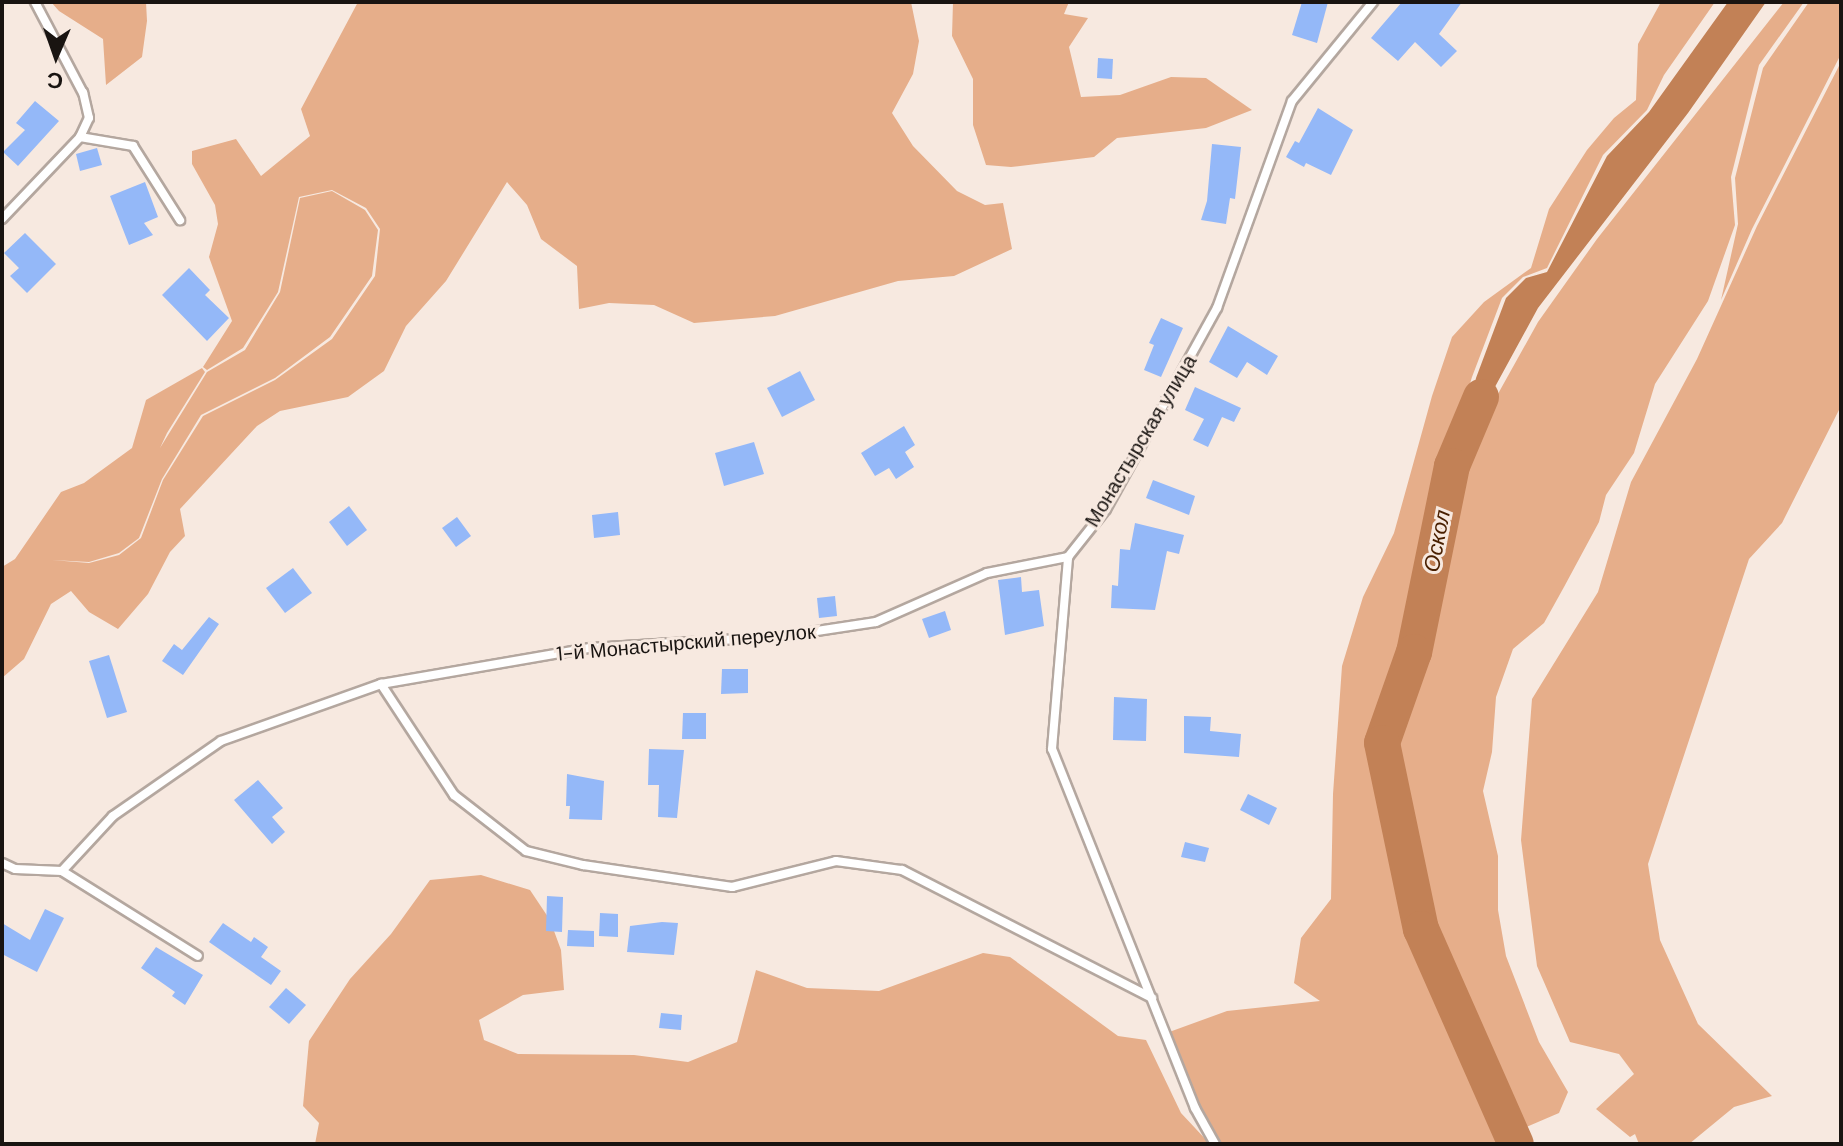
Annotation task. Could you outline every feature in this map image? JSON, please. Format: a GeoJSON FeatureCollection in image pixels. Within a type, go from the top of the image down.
{"type":"FeatureCollection","features":[{"type":"Feature","properties":{"kind":"lane"},"geometry":{"type":"LineString","coordinates":[[2,219],[80,137],[89,118],[83,93],[35,2]]}},
{"type":"Feature","properties":{"kind":"lane","name":"Монастырская улица"},"geometry":{"type":"LineString","coordinates":[[1068,557],[1106,509],[1217,308],[1292,101],[1373,2]]}},
{"type":"Feature","properties":{"kind":"lane"},"geometry":{"type":"LineString","coordinates":[[80,137],[133,146],[180,220]]}},
{"type":"Feature","properties":{"kind":"lane"},"geometry":{"type":"LineString","coordinates":[[1068,557],[1052,749],[1195,1108],[1215,1144]]}},
{"type":"Feature","properties":{"kind":"lane","name":"1-й Монастырский переулок"},"geometry":{"type":"LineString","coordinates":[[62,871],[113,816],[221,741],[381,684],[590,648],[784,636],[876,622],[987,573],[1068,557]]}},
{"type":"Feature","properties":{"kind":"lane"},"geometry":{"type":"LineString","coordinates":[[381,684],[454,795],[526,851],[583,865],[732,887],[836,861],[902,870],[1153,998]]}},
{"type":"Feature","properties":{"kind":"lane"},"geometry":{"type":"LineString","coordinates":[[2,863],[15,869],[62,871],[198,956]]}},
{"type":"Feature","properties":{"kind":"shaded area"},"geometry":{"type":"Polygon","coordinates":[[[51,2],[146,2],[142,57],[106,85],[103,39],[59,11],[51,2]]]}},
{"type":"Feature","properties":{"kind":"shaded area"},"geometry":{"type":"Polygon","coordinates":[[[358,2],[911,2],[919,41],[913,74],[892,113],[913,146],[957,191],[985,205],[1003,203],[1012,249],[954,276],[898,281],[775,316],[694,323],[654,305],[609,303],[579,309],[577,266],[541,239],[527,205],[507,182],[446,281],[406,326],[384,371],[348,397],[280,411],[257,426],[180,509],[185,536],[170,552],[148,594],[118,629],[89,612],[71,591],[51,604],[24,659],[2,678],[2,567],[15,559],[61,492],[84,483],[132,448],[146,400],[202,368],[205,372],[160,448],[207,372],[245,350],[280,292],[300,198],[332,191],[365,210],[378,230],[372,276],[330,337],[275,378],[201,415],[162,479],[139,538],[119,553],[89,562],[52,560],[89,563],[119,555],[141,538],[163,480],[203,416],[275,380],[332,339],[375,276],[380,229],[366,208],[332,190],[299,197],[278,292],[243,348],[207,370],[203,367],[232,321],[209,257],[218,224],[215,205],[192,164],[192,151],[236,139],[261,176],[310,136],[301,109],[358,2]]]}},
{"type":"Feature","properties":{"kind":"shaded area"},"geometry":{"type":"Polygon","coordinates":[[[953,2],[1069,2],[1064,14],[1088,18],[1069,47],[1081,97],[1120,95],[1171,77],[1206,78],[1252,110],[1206,128],[1117,138],[1094,157],[1011,167],[986,165],[973,125],[973,79],[952,36],[953,2]]]}},
{"type":"Feature","properties":{"kind":"shaded area"},"geometry":{"type":"Polygon","coordinates":[[[1661,2],[1715,2],[1664,75],[1647,110],[1603,155],[1547,268],[1523,277],[1502,298],[1472,377],[1445,464],[1406,650],[1376,744],[1415,930],[1512,1144],[1223,1144],[1190,1109],[1161,1035],[1227,1011],[1320,1001],[1294,983],[1301,938],[1331,899],[1333,794],[1342,666],[1363,597],[1394,533],[1432,396],[1452,337],[1484,302],[1531,268],[1549,209],[1587,150],[1614,118],[1636,100],[1638,44],[1661,2]]]}},
{"type":"Feature","properties":{"kind":"shaded area"},"geometry":{"type":"Polygon","coordinates":[[[1728,2],[1766,2],[1688,113],[1538,308],[1460,451],[1476,378],[1506,298],[1526,278],[1547,272],[1607,156],[1649,112],[1728,2]]]}},
{"type":"Feature","properties":{"kind":"shaded area"},"geometry":{"type":"Polygon","coordinates":[[[1784,2],[1804,2],[1759,65],[1731,177],[1735,225],[1708,301],[1655,384],[1634,453],[1606,495],[1599,522],[1544,623],[1513,649],[1496,697],[1492,752],[1483,791],[1498,856],[1498,910],[1506,956],[1539,1042],[1568,1092],[1559,1113],[1524,1128],[1430,913],[1394,743],[1423,660],[1456,487],[1489,410],[1538,322],[1597,239],[1784,2]]]}},
{"type":"Feature","properties":{"kind":"shaded area"},"geometry":{"type":"Polygon","coordinates":[[[1809,2],[1841,2],[1841,54],[1752,229],[1721,300],[1738,224],[1735,178],[1763,68],[1809,2]]]}},
{"type":"Feature","properties":{"kind":"shaded area"},"geometry":{"type":"Polygon","coordinates":[[[1841,62],[1841,406],[1782,523],[1749,559],[1648,864],[1660,940],[1698,1024],[1772,1096],[1734,1107],[1689,1144],[1639,1144],[1635,1134],[1630,1137],[1596,1109],[1634,1074],[1619,1054],[1570,1042],[1537,966],[1521,840],[1532,699],[1598,592],[1631,482],[1697,359],[1757,226],[1841,62]]]}},
{"type":"Feature","properties":{"kind":"shaded area"},"geometry":{"type":"Polygon","coordinates":[[[481,875],[530,890],[550,920],[561,950],[564,990],[523,995],[479,1020],[484,1040],[518,1054],[634,1055],[688,1062],[737,1042],[756,970],[807,988],[879,991],[983,953],[1010,957],[1118,1036],[1146,1040],[1181,1113],[1210,1144],[315,1144],[319,1123],[303,1106],[309,1041],[350,979],[391,934],[430,880],[481,875]]]}},
{"type":"Feature","properties":{"kind":"building"},"geometry":{"type":"Polygon","coordinates":[[[1302,2],[1328,2],[1317,43],[1292,35],[1302,2]]]}},
{"type":"Feature","properties":{"kind":"building"},"geometry":{"type":"Polygon","coordinates":[[[1402,2],[1462,2],[1439,34],[1457,51],[1441,67],[1415,42],[1398,61],[1371,38],[1402,2]]]}},
{"type":"Feature","properties":{"kind":"building"},"geometry":{"type":"Polygon","coordinates":[[[1098,58],[1113,59],[1112,79],[1097,78],[1098,58]]]}},
{"type":"Feature","properties":{"kind":"building"},"geometry":{"type":"Polygon","coordinates":[[[35,101],[59,121],[18,166],[3,152],[25,130],[16,123],[35,101]]]}},
{"type":"Feature","properties":{"kind":"building"},"geometry":{"type":"Polygon","coordinates":[[[1318,108],[1353,130],[1331,175],[1306,163],[1304,167],[1286,157],[1295,141],[1299,143],[1318,108]]]}},
{"type":"Feature","properties":{"kind":"building"},"geometry":{"type":"Polygon","coordinates":[[[1212,144],[1241,147],[1235,199],[1230,198],[1226,224],[1201,220],[1207,201],[1212,144]]]}},
{"type":"Feature","properties":{"kind":"building"},"geometry":{"type":"Polygon","coordinates":[[[97,148],[102,165],[80,171],[76,154],[97,148]]]}},
{"type":"Feature","properties":{"kind":"building"},"geometry":{"type":"Polygon","coordinates":[[[145,182],[158,217],[144,223],[153,235],[129,245],[110,196],[145,182]]]}},
{"type":"Feature","properties":{"kind":"building"},"geometry":{"type":"Polygon","coordinates":[[[25,233],[56,264],[27,293],[10,276],[19,268],[4,253],[25,233]]]}},
{"type":"Feature","properties":{"kind":"building"},"geometry":{"type":"Polygon","coordinates":[[[189,268],[210,290],[205,295],[229,318],[207,341],[162,295],[189,268]]]}},
{"type":"Feature","properties":{"kind":"building"},"geometry":{"type":"Polygon","coordinates":[[[1161,318],[1183,328],[1161,377],[1144,370],[1154,345],[1149,343],[1161,318]]]}},
{"type":"Feature","properties":{"kind":"building"},"geometry":{"type":"Polygon","coordinates":[[[1228,326],[1278,356],[1267,375],[1247,362],[1237,378],[1209,362],[1228,326]]]}},
{"type":"Feature","properties":{"kind":"building"},"geometry":{"type":"Polygon","coordinates":[[[800,371],[815,400],[782,417],[767,388],[800,371]]]}},
{"type":"Feature","properties":{"kind":"building"},"geometry":{"type":"Polygon","coordinates":[[[1195,387],[1241,408],[1234,422],[1222,417],[1208,447],[1193,440],[1204,419],[1185,410],[1195,387]]]}},
{"type":"Feature","properties":{"kind":"building"},"geometry":{"type":"Polygon","coordinates":[[[904,426],[915,445],[905,452],[914,467],[896,479],[889,468],[875,476],[861,453],[904,426]]]}},
{"type":"Feature","properties":{"kind":"building"},"geometry":{"type":"Polygon","coordinates":[[[754,442],[764,474],[724,486],[715,453],[754,442]]]}},
{"type":"Feature","properties":{"kind":"building"},"geometry":{"type":"Polygon","coordinates":[[[1153,480],[1195,496],[1189,515],[1146,498],[1153,480]]]}},
{"type":"Feature","properties":{"kind":"building"},"geometry":{"type":"Polygon","coordinates":[[[349,506],[367,530],[347,546],[329,522],[349,506]]]}},
{"type":"Feature","properties":{"kind":"building"},"geometry":{"type":"Polygon","coordinates":[[[618,512],[620,535],[594,538],[592,515],[618,512]]]}},
{"type":"Feature","properties":{"kind":"building"},"geometry":{"type":"Polygon","coordinates":[[[457,517],[471,536],[456,547],[442,528],[457,517]]]}},
{"type":"Feature","properties":{"kind":"building"},"geometry":{"type":"Polygon","coordinates":[[[1135,523],[1184,535],[1179,554],[1167,551],[1155,610],[1111,608],[1112,585],[1118,586],[1120,549],[1130,550],[1135,523]]]}},
{"type":"Feature","properties":{"kind":"building"},"geometry":{"type":"Polygon","coordinates":[[[293,568],[312,593],[285,613],[266,588],[293,568]]]}},
{"type":"Feature","properties":{"kind":"building"},"geometry":{"type":"Polygon","coordinates":[[[1021,577],[1022,592],[1039,590],[1044,626],[1005,635],[998,580],[1021,577]]]}},
{"type":"Feature","properties":{"kind":"building"},"geometry":{"type":"Polygon","coordinates":[[[835,596],[837,616],[819,618],[817,598],[835,596]]]}},
{"type":"Feature","properties":{"kind":"building"},"geometry":{"type":"Polygon","coordinates":[[[945,611],[951,630],[929,638],[922,619],[945,611]]]}},
{"type":"Feature","properties":{"kind":"building"},"geometry":{"type":"Polygon","coordinates":[[[209,617],[219,624],[183,675],[162,661],[174,644],[182,650],[209,617]]]}},
{"type":"Feature","properties":{"kind":"building"},"geometry":{"type":"Polygon","coordinates":[[[109,655],[127,712],[107,718],[89,661],[109,655]]]}},
{"type":"Feature","properties":{"kind":"building"},"geometry":{"type":"Polygon","coordinates":[[[722,669],[748,669],[748,693],[721,694],[722,669]]]}},
{"type":"Feature","properties":{"kind":"building"},"geometry":{"type":"Polygon","coordinates":[[[1114,697],[1147,699],[1146,741],[1113,740],[1114,697]]]}},
{"type":"Feature","properties":{"kind":"building"},"geometry":{"type":"Polygon","coordinates":[[[683,713],[706,713],[706,739],[682,739],[683,713]]]}},
{"type":"Feature","properties":{"kind":"building"},"geometry":{"type":"Polygon","coordinates":[[[1184,716],[1211,717],[1210,731],[1241,734],[1239,757],[1184,753],[1184,716]]]}},
{"type":"Feature","properties":{"kind":"building"},"geometry":{"type":"Polygon","coordinates":[[[649,749],[684,750],[677,818],[658,817],[659,785],[648,785],[649,749]]]}},
{"type":"Feature","properties":{"kind":"building"},"geometry":{"type":"Polygon","coordinates":[[[567,774],[604,781],[602,820],[569,819],[570,806],[566,806],[567,774]]]}},
{"type":"Feature","properties":{"kind":"building"},"geometry":{"type":"Polygon","coordinates":[[[258,780],[283,808],[272,817],[285,832],[272,844],[234,800],[258,780]]]}},
{"type":"Feature","properties":{"kind":"building"},"geometry":{"type":"Polygon","coordinates":[[[1248,794],[1277,808],[1269,825],[1240,810],[1248,794]]]}},
{"type":"Feature","properties":{"kind":"building"},"geometry":{"type":"Polygon","coordinates":[[[1185,842],[1209,848],[1205,862],[1181,857],[1185,842]]]}},
{"type":"Feature","properties":{"kind":"building"},"geometry":{"type":"Polygon","coordinates":[[[547,896],[563,897],[562,932],[546,931],[547,896]]]}},
{"type":"Feature","properties":{"kind":"building"},"geometry":{"type":"Polygon","coordinates":[[[45,909],[64,918],[37,972],[2,954],[2,923],[30,940],[45,909]]]}},
{"type":"Feature","properties":{"kind":"building"},"geometry":{"type":"Polygon","coordinates":[[[600,913],[618,914],[618,937],[599,936],[600,913]]]}},
{"type":"Feature","properties":{"kind":"building"},"geometry":{"type":"Polygon","coordinates":[[[223,923],[251,942],[254,937],[268,947],[261,957],[281,971],[271,985],[209,942],[223,923]]]}},
{"type":"Feature","properties":{"kind":"building"},"geometry":{"type":"Polygon","coordinates":[[[678,923],[674,955],[627,952],[630,926],[678,923]]]}},
{"type":"Feature","properties":{"kind":"building"},"geometry":{"type":"Polygon","coordinates":[[[568,930],[594,931],[594,947],[567,946],[568,930]]]}},
{"type":"Feature","properties":{"kind":"building"},"geometry":{"type":"Polygon","coordinates":[[[156,947],[203,975],[185,1005],[172,996],[175,992],[141,968],[156,947]]]}},
{"type":"Feature","properties":{"kind":"building"},"geometry":{"type":"Polygon","coordinates":[[[286,988],[306,1005],[289,1024],[269,1007],[286,988]]]}},
{"type":"Feature","properties":{"kind":"building"},"geometry":{"type":"Polygon","coordinates":[[[661,1013],[682,1015],[681,1030],[659,1028],[661,1013]]]}},
{"type":"Feature","properties":{"kind":"waterway","name":"Оскол"},"geometry":{"type":"LineString","coordinates":[[1481,397],[1452,466],[1414,652],[1382,743],[1421,929],[1516,1144]]}}]}
